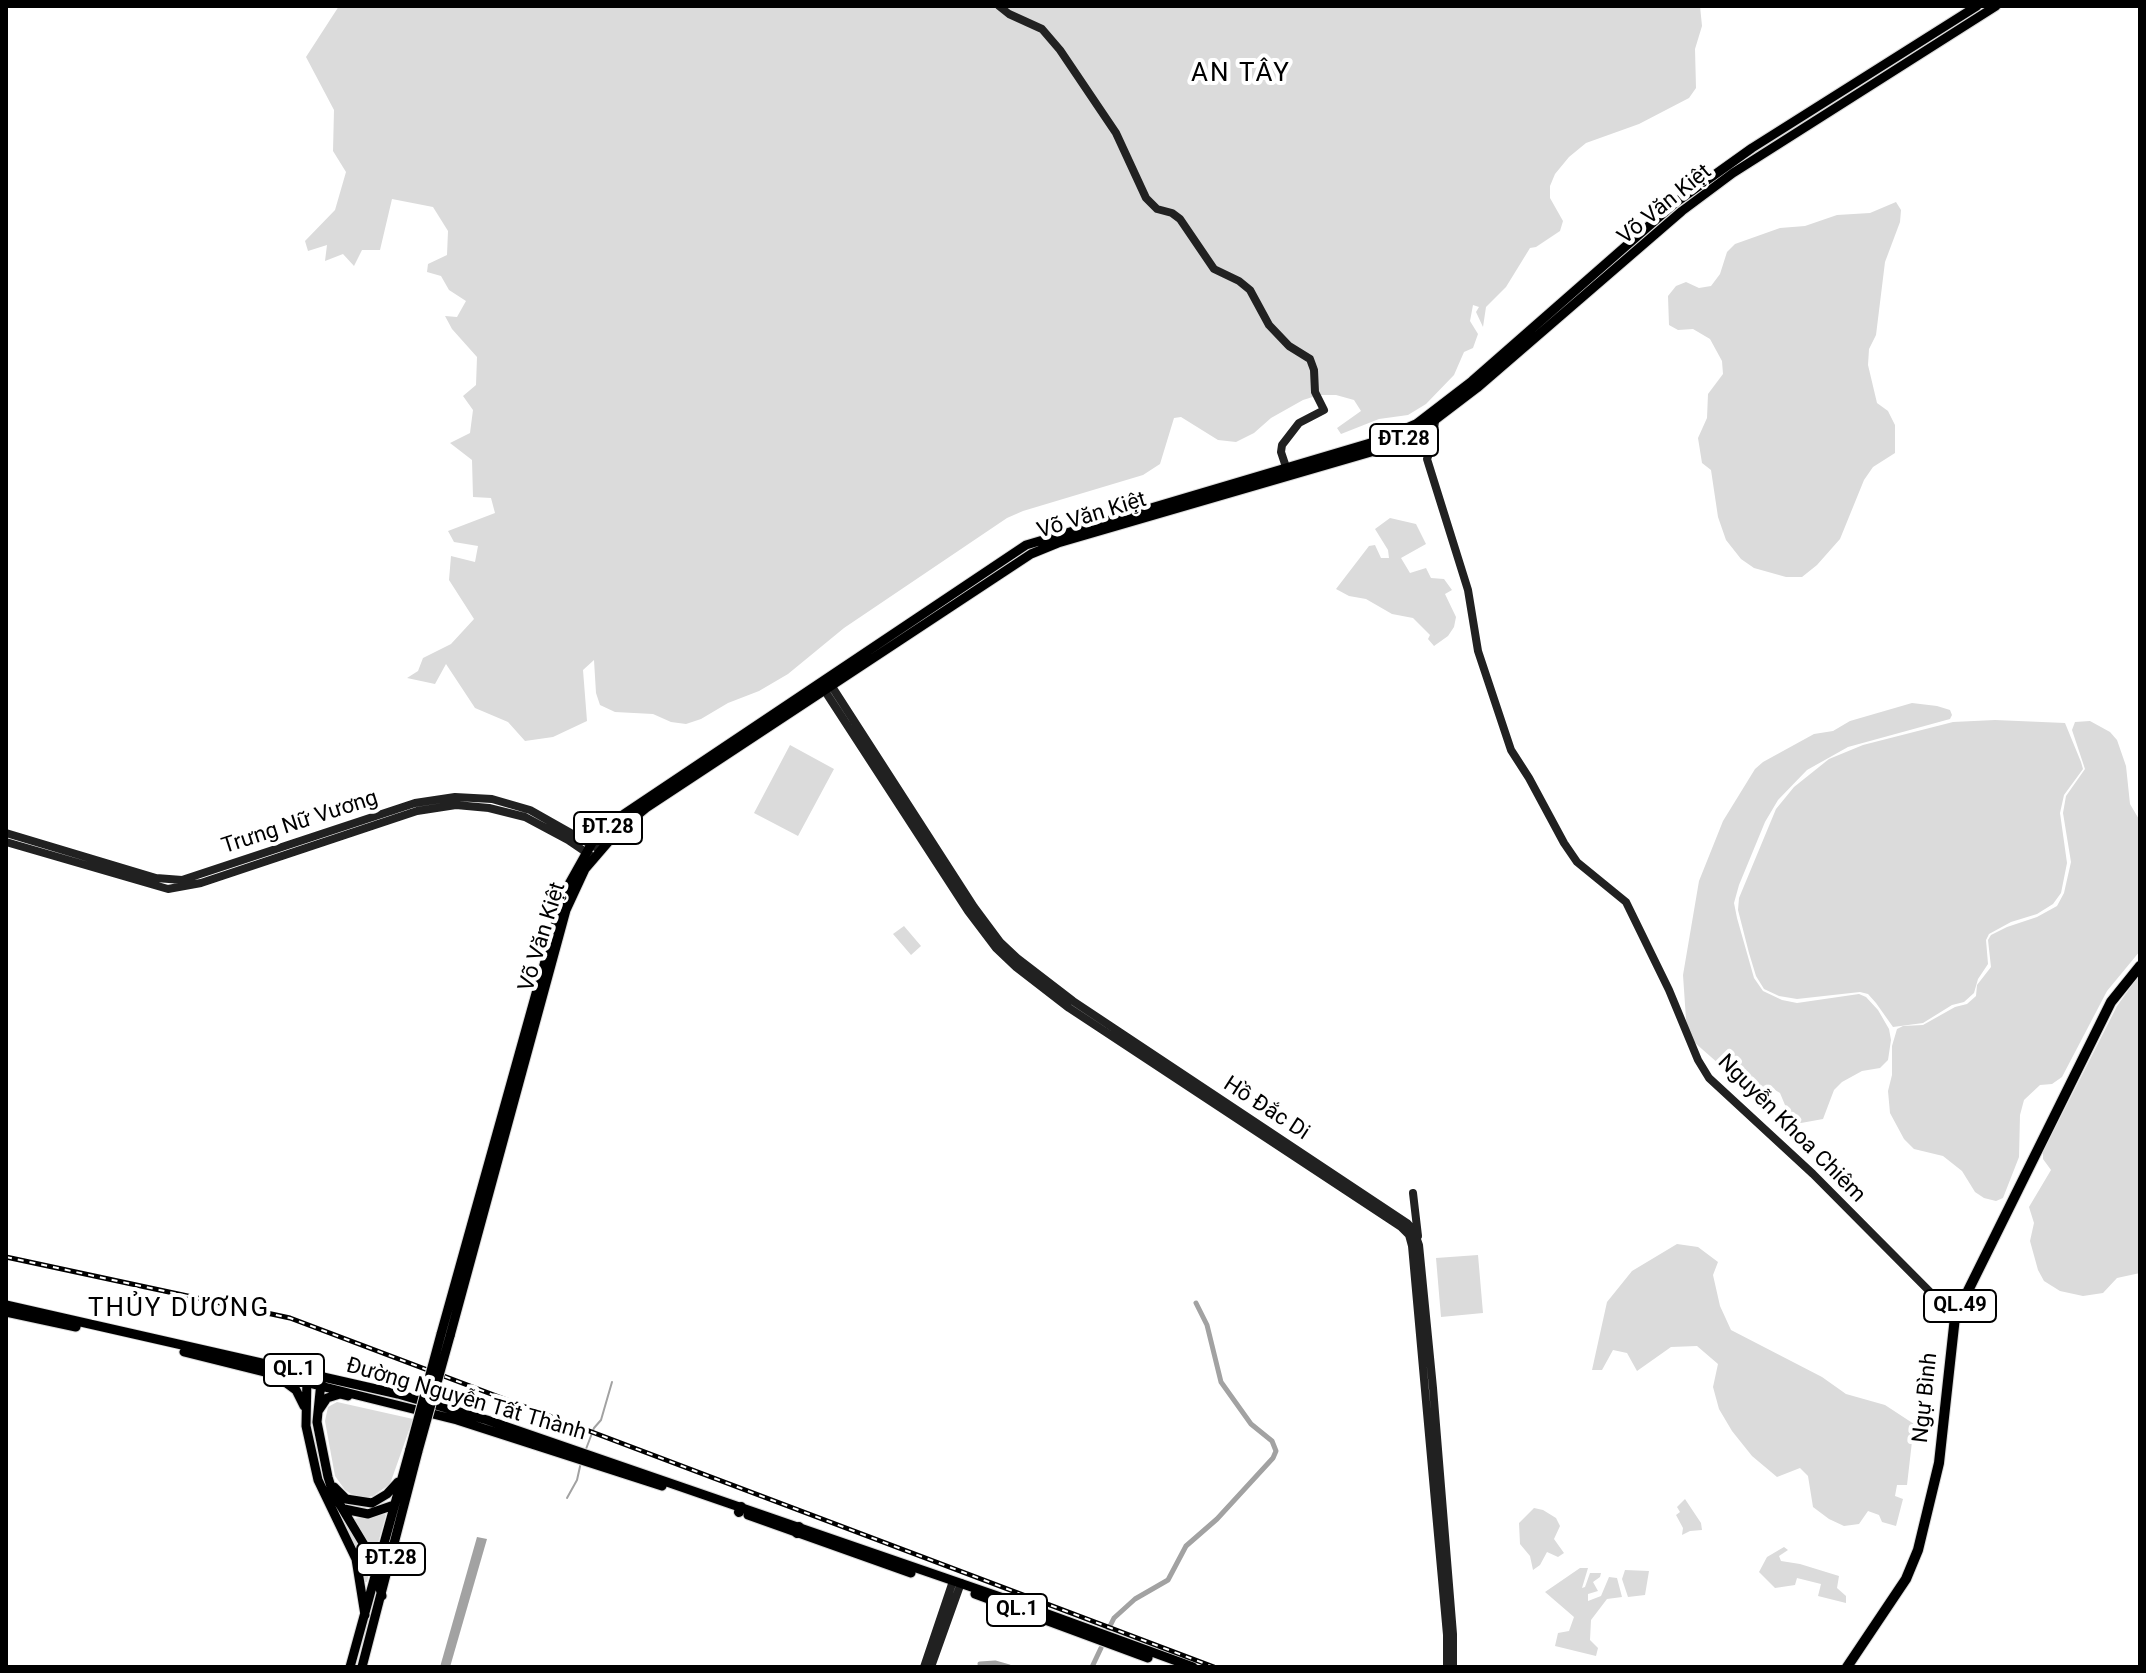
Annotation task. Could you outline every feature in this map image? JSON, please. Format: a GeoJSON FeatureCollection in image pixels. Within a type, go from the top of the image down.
{"type":"FeatureCollection","features":[{"type":"Feature","properties":{"kind":"highway","name":"Ngự Bình"},"geometry":{"type":"LineString","coordinates":[[1847,1667],[1906,1579],[1918,1550],[1939,1463],[1955,1317],[2111,1002],[2140,966]]}},
{"type":"Feature","properties":{"kind":"main road","name":"Võ Văn Kiệt"},"geometry":{"type":"LineString","coordinates":[[408,1470],[564,893],[592,851],[641,801],[724,752],[826,685],[1026,545],[1398,443],[1432,418],[1752,148],[1977,6]]}},
{"type":"Feature","properties":{"kind":"main road","name":"Võ Văn Kiệt"},"geometry":{"type":"LineString","coordinates":[[1679,207],[1996,6]]}},
{"type":"Feature","properties":{"kind":"main road","name":"Đường Nguyễn Tất Thành"},"geometry":{"type":"LineString","coordinates":[[6,1305],[457,1411],[956,1585]]}},
{"type":"Feature","properties":{"kind":"main road","name":"Đường Nguyễn Tất Thành"},"geometry":{"type":"LineString","coordinates":[[6,1312],[181,1348],[251,1368],[307,1377]]}},
{"type":"Feature","properties":{"kind":"main road"},"geometry":{"type":"LineString","coordinates":[[251,1368],[292,1385],[305,1409]]}},
{"type":"Feature","properties":{"kind":"main road"},"geometry":{"type":"LineString","coordinates":[[307,1377],[306,1426],[318,1480],[356,1559],[365,1615]]}},
{"type":"Feature","properties":{"kind":"main road","name":"Đường Nguyễn Tất Thành"},"geometry":{"type":"LineString","coordinates":[[321,1380],[576,1454]]}},
{"type":"Feature","properties":{"kind":"main road"},"geometry":{"type":"LineString","coordinates":[[321,1380],[317,1417],[328,1477],[376,1569],[382,1596]]}},
{"type":"Feature","properties":{"kind":"main road"},"geometry":{"type":"LineString","coordinates":[[317,1417],[322,1404],[332,1395],[396,1403]]}},
{"type":"Feature","properties":{"kind":"main road"},"geometry":{"type":"LineString","coordinates":[[328,1477],[346,1499],[372,1503],[393,1490],[408,1470]]}},
{"type":"Feature","properties":{"kind":"main road","name":"ĐT.28"},"geometry":{"type":"LineString","coordinates":[[350,1667],[392,1506],[408,1470]]}},
{"type":"Feature","properties":{"kind":"main road","name":"ĐT.28"},"geometry":{"type":"LineString","coordinates":[[362,1667],[382,1596],[408,1470]]}},
{"type":"Feature","properties":{"kind":"main road"},"geometry":{"type":"LineString","coordinates":[[318,1480],[343,1509],[368,1514],[392,1506]]}},
{"type":"Feature","properties":{"kind":"main road","name":"QL.1"},"geometry":{"type":"LineString","coordinates":[[956,1585],[1174,1667]]}},
{"type":"Feature","properties":{"kind":"main road","name":"QL.1"},"geometry":{"type":"LineString","coordinates":[[1140,1652],[1193,1667]]}},
{"type":"Feature","properties":{"kind":"street"},"geometry":{"type":"LineString","coordinates":[[999,6],[1042,29],[1116,133],[1146,198],[1157,209],[1180,219],[1214,269],[1250,290],[1269,325],[1289,346],[1310,359],[1315,392],[1324,410],[1299,423],[1282,445],[1281,452],[1288,472]]}},
{"type":"Feature","properties":{"kind":"street","name":"Nguyễn Khoa Chiêm"},"geometry":{"type":"LineString","coordinates":[[1432,418],[1432,446],[1427,459],[1465,576],[1478,651],[1511,750],[1564,843],[1577,862],[1626,902],[1709,1078],[1813,1174],[1955,1317]]}},
{"type":"Feature","properties":{"kind":"street","name":"Hồ Đắc Di"},"geometry":{"type":"LineString","coordinates":[[826,685],[968,911],[996,948],[1016,967],[1069,1008],[1381,1210],[1407,1223],[1411,1233]]}},
{"type":"Feature","properties":{"kind":"street","name":"Trưng Nữ Vương"},"geometry":{"type":"LineString","coordinates":[[6,842],[169,881],[182,880],[455,797],[492,799],[530,810],[592,851]]}},
{"type":"Feature","properties":{"kind":"street","name":"Trưng Nữ Vương"},"geometry":{"type":"LineString","coordinates":[[6,833],[68,856]]}},
{"type":"Feature","properties":{"kind":"street"},"geometry":{"type":"LineString","coordinates":[[1413,1193],[1451,1611],[1450,1667]]}},
{"type":"Feature","properties":{"kind":"street"},"geometry":{"type":"LineString","coordinates":[[1411,1233],[1419,1245]]}},
{"type":"Feature","properties":{"kind":"street"},"geometry":{"type":"LineString","coordinates":[[1411,1233],[1450,1667]]}},
{"type":"Feature","properties":{"kind":"street"},"geometry":{"type":"LineString","coordinates":[[931,1667],[956,1585]]}},
{"type":"Feature","properties":{"kind":"street"},"geometry":{"type":"LineString","coordinates":[[924,1667],[934,1649]]}},
{"type":"Feature","properties":{"kind":"shaded area"},"geometry":{"type":"Polygon","coordinates":[[[339,6],[1700,6],[1702,26],[1695,49],[1696,88],[1689,98],[1639,124],[1586,143],[1569,157],[1550,186],[1550,198],[1563,221],[1560,231],[1530,248],[1506,287],[1486,307],[1483,327],[1476,312],[1479,307],[1473,305],[1470,321],[1478,334],[1473,348],[1464,352],[1454,375],[1426,404],[1408,415],[1379,419],[1341,434],[1337,428],[1361,411],[1354,400],[1336,395],[1319,395],[1303,400],[1271,418],[1254,433],[1236,442],[1218,440],[1181,417],[1174,418],[1160,464],[1143,475],[1007,518],[844,628],[788,674],[759,691],[686,724],[671,722],[653,714],[615,712],[600,705],[594,660],[583,670],[587,721],[553,737],[525,741],[508,722],[475,708],[446,664],[435,684],[407,678],[418,671],[423,658],[451,644],[474,619],[449,580],[451,556],[475,562],[478,546],[454,542],[448,531],[495,513],[491,498],[473,497],[472,460],[450,443],[470,433],[473,410],[463,396],[476,385],[477,357],[452,329],[445,316],[457,317],[466,301],[449,290],[441,276],[427,272],[428,264],[447,255],[448,231],[433,207],[392,199],[380,250],[362,250],[354,266],[343,254],[325,261],[327,245],[308,251],[305,241],[335,210],[346,172],[333,151],[334,110],[306,57],[339,6]]]}},
{"type":"Feature","properties":{"kind":"shaded area"},"geometry":{"type":"Polygon","coordinates":[[[1896,202],[1901,210],[1900,222],[1885,262],[1876,335],[1869,349],[1868,365],[1877,403],[1888,411],[1895,425],[1895,453],[1873,467],[1864,480],[1840,539],[1817,565],[1802,577],[1786,577],[1754,568],[1741,559],[1726,540],[1718,517],[1711,470],[1702,463],[1698,438],[1707,418],[1708,394],[1723,374],[1722,361],[1710,339],[1693,329],[1678,330],[1669,325],[1668,296],[1676,286],[1686,282],[1699,288],[1711,286],[1720,274],[1727,252],[1735,244],[1780,228],[1805,226],[1837,215],[1870,213],[1896,202]]]}},
{"type":"Feature","properties":{"kind":"shaded area"},"geometry":{"type":"Polygon","coordinates":[[[1390,518],[1416,524],[1426,544],[1401,558],[1410,573],[1426,568],[1431,578],[1444,579],[1452,590],[1445,594],[1456,617],[1454,627],[1434,646],[1428,639],[1430,635],[1413,618],[1392,614],[1366,599],[1349,596],[1336,589],[1369,546],[1375,545],[1381,558],[1389,558],[1388,550],[1375,529],[1390,518]]]}},
{"type":"Feature","properties":{"kind":"shaded area"},"geometry":{"type":"Polygon","coordinates":[[[1912,703],[1937,706],[1950,710],[1952,715],[1950,719],[1848,747],[1807,770],[1778,800],[1765,822],[1734,903],[1754,978],[1763,991],[1797,1003],[1859,994],[1878,1010],[1889,1029],[1888,1060],[1880,1068],[1862,1071],[1842,1082],[1834,1090],[1823,1119],[1801,1123],[1790,1117],[1780,1093],[1758,1087],[1719,1064],[1689,1034],[1683,975],[1699,881],[1723,821],[1755,769],[1763,762],[1814,734],[1833,731],[1850,721],[1912,703]]]}},
{"type":"Feature","properties":{"kind":"shaded area"},"geometry":{"type":"Polygon","coordinates":[[[2090,721],[2110,732],[2117,740],[2126,766],[2130,804],[2140,821],[2140,951],[2107,991],[2062,1077],[2052,1084],[2040,1085],[2024,1100],[2020,1115],[2019,1157],[2003,1198],[1996,1201],[1975,1192],[1962,1171],[1943,1156],[1914,1149],[1904,1139],[1890,1113],[1888,1091],[1892,1075],[1892,1046],[1897,1029],[1923,1025],[1955,1007],[1967,1004],[1976,996],[1977,985],[1991,967],[1988,940],[1991,935],[2057,906],[2064,893],[2071,862],[2063,813],[2066,796],[2085,769],[2072,730],[2075,722],[2090,721]]]}},
{"type":"Feature","properties":{"kind":"shaded area"},"geometry":{"type":"Polygon","coordinates":[[[1953,722],[2065,723],[2081,762],[2083,769],[2064,795],[2060,813],[2067,863],[2061,893],[2053,904],[1989,934],[1986,940],[1988,964],[1978,979],[1974,993],[1964,1002],[1952,1005],[1923,1023],[1893,1027],[1868,994],[1860,992],[1797,999],[1764,989],[1749,953],[1738,910],[1739,898],[1776,809],[1794,787],[1829,759],[1863,745],[1953,722]]]}},
{"type":"Feature","properties":{"kind":"shaded area"},"geometry":{"type":"Polygon","coordinates":[[[790,745],[834,769],[798,836],[754,813],[790,745]]]}},
{"type":"Feature","properties":{"kind":"shaded area"},"geometry":{"type":"Polygon","coordinates":[[[904,926],[921,946],[911,955],[893,934],[904,926]]]}},
{"type":"Feature","properties":{"kind":"shaded area"},"geometry":{"type":"Polygon","coordinates":[[[2140,974],[2140,1273],[2117,1278],[2103,1293],[2083,1296],[2060,1291],[2044,1281],[2030,1241],[2034,1223],[2029,1207],[2051,1170],[2043,1159],[2043,1152],[2117,1006],[2140,974]]]}},
{"type":"Feature","properties":{"kind":"shaded area"},"geometry":{"type":"Polygon","coordinates":[[[1677,1244],[1698,1247],[1718,1262],[1713,1275],[1720,1306],[1731,1330],[1822,1377],[1846,1394],[1885,1405],[1914,1424],[1907,1485],[1897,1485],[1895,1496],[1903,1499],[1896,1526],[1882,1522],[1879,1515],[1868,1511],[1859,1524],[1844,1526],[1829,1519],[1813,1507],[1808,1476],[1800,1468],[1777,1477],[1752,1456],[1719,1409],[1713,1387],[1718,1364],[1697,1346],[1671,1347],[1637,1371],[1627,1353],[1613,1350],[1602,1370],[1592,1370],[1607,1302],[1632,1271],[1677,1244]]]}},
{"type":"Feature","properties":{"kind":"shaded area"},"geometry":{"type":"Polygon","coordinates":[[[1478,1255],[1483,1313],[1441,1317],[1436,1258],[1478,1255]]]}},
{"type":"Feature","properties":{"kind":"shaded area"},"geometry":{"type":"Polygon","coordinates":[[[337,1402],[413,1419],[390,1484],[373,1496],[364,1498],[351,1494],[335,1476],[325,1421],[328,1407],[337,1402]]]}},
{"type":"Feature","properties":{"kind":"shaded area"},"geometry":{"type":"Polygon","coordinates":[[[1685,1499],[1701,1523],[1702,1530],[1682,1535],[1683,1528],[1676,1515],[1680,1512],[1677,1507],[1685,1499]]]}},
{"type":"Feature","properties":{"kind":"shaded area"},"geometry":{"type":"Polygon","coordinates":[[[1534,1508],[1556,1518],[1560,1526],[1554,1539],[1564,1553],[1558,1557],[1547,1552],[1540,1565],[1533,1570],[1530,1556],[1520,1544],[1519,1523],[1534,1508]]]}},
{"type":"Feature","properties":{"kind":"shaded area"},"geometry":{"type":"Polygon","coordinates":[[[338,1515],[343,1517],[368,1561],[367,1582],[358,1553],[338,1515]]]}},
{"type":"Feature","properties":{"kind":"shaded area"},"geometry":{"type":"Polygon","coordinates":[[[386,1515],[375,1554],[353,1519],[386,1515]]]}},
{"type":"Feature","properties":{"kind":"shaded area"},"geometry":{"type":"Polygon","coordinates":[[[477,1537],[487,1539],[450,1667],[440,1667],[477,1537]]]}},
{"type":"Feature","properties":{"kind":"shaded area"},"geometry":{"type":"Polygon","coordinates":[[[1784,1547],[1788,1550],[1779,1556],[1781,1561],[1839,1576],[1837,1588],[1846,1596],[1846,1603],[1818,1596],[1821,1584],[1797,1578],[1795,1585],[1775,1588],[1759,1572],[1767,1557],[1784,1547]]]}},
{"type":"Feature","properties":{"kind":"shaded area"},"geometry":{"type":"Polygon","coordinates":[[[1580,1568],[1588,1568],[1582,1588],[1590,1573],[1601,1573],[1593,1582],[1598,1591],[1588,1594],[1588,1601],[1601,1596],[1609,1577],[1617,1578],[1622,1597],[1607,1599],[1591,1620],[1590,1640],[1598,1648],[1596,1656],[1555,1646],[1558,1633],[1569,1631],[1574,1617],[1545,1592],[1580,1568]]]}},
{"type":"Feature","properties":{"kind":"shaded area"},"geometry":{"type":"Polygon","coordinates":[[[1625,1570],[1649,1571],[1645,1595],[1628,1597],[1622,1579],[1625,1570]]]}},
{"type":"Feature","properties":{"kind":"waterway"},"geometry":{"type":"LineString","coordinates":[[1107,1632],[1114,1618],[1135,1599],[1168,1580],[1186,1546],[1217,1519],[1276,1451],[1272,1441],[1251,1424],[1221,1382],[1207,1325],[1196,1303]]}},
{"type":"Feature","properties":{"kind":"waterway"},"geometry":{"type":"LineString","coordinates":[[586,1449],[594,1428],[601,1420],[612,1382]]}},
{"type":"Feature","properties":{"kind":"waterway"},"geometry":{"type":"LineString","coordinates":[[567,1498],[577,1480],[581,1462]]}},
{"type":"Feature","properties":{"kind":"waterway"},"geometry":{"type":"LineString","coordinates":[[1092,1667],[1101,1648]]}},
{"type":"Feature","properties":{"kind":"waterway"},"geometry":{"type":"LineString","coordinates":[[980,1664],[995,1663],[1009,1667]]}},
{"type":"Feature","properties":{"kind":"railway"},"geometry":{"type":"LineString","coordinates":[[6,1257],[290,1318],[1214,1667]]}},
{"type":"Feature","properties":{"kind":"district","name":"AN TÂY"},"geometry":{"type":"Point","coordinates":[1241,74]}},
{"type":"Feature","properties":{"kind":"district","name":"THỦY DƯƠNG"},"geometry":{"type":"Point","coordinates":[179,1309]}}]}
